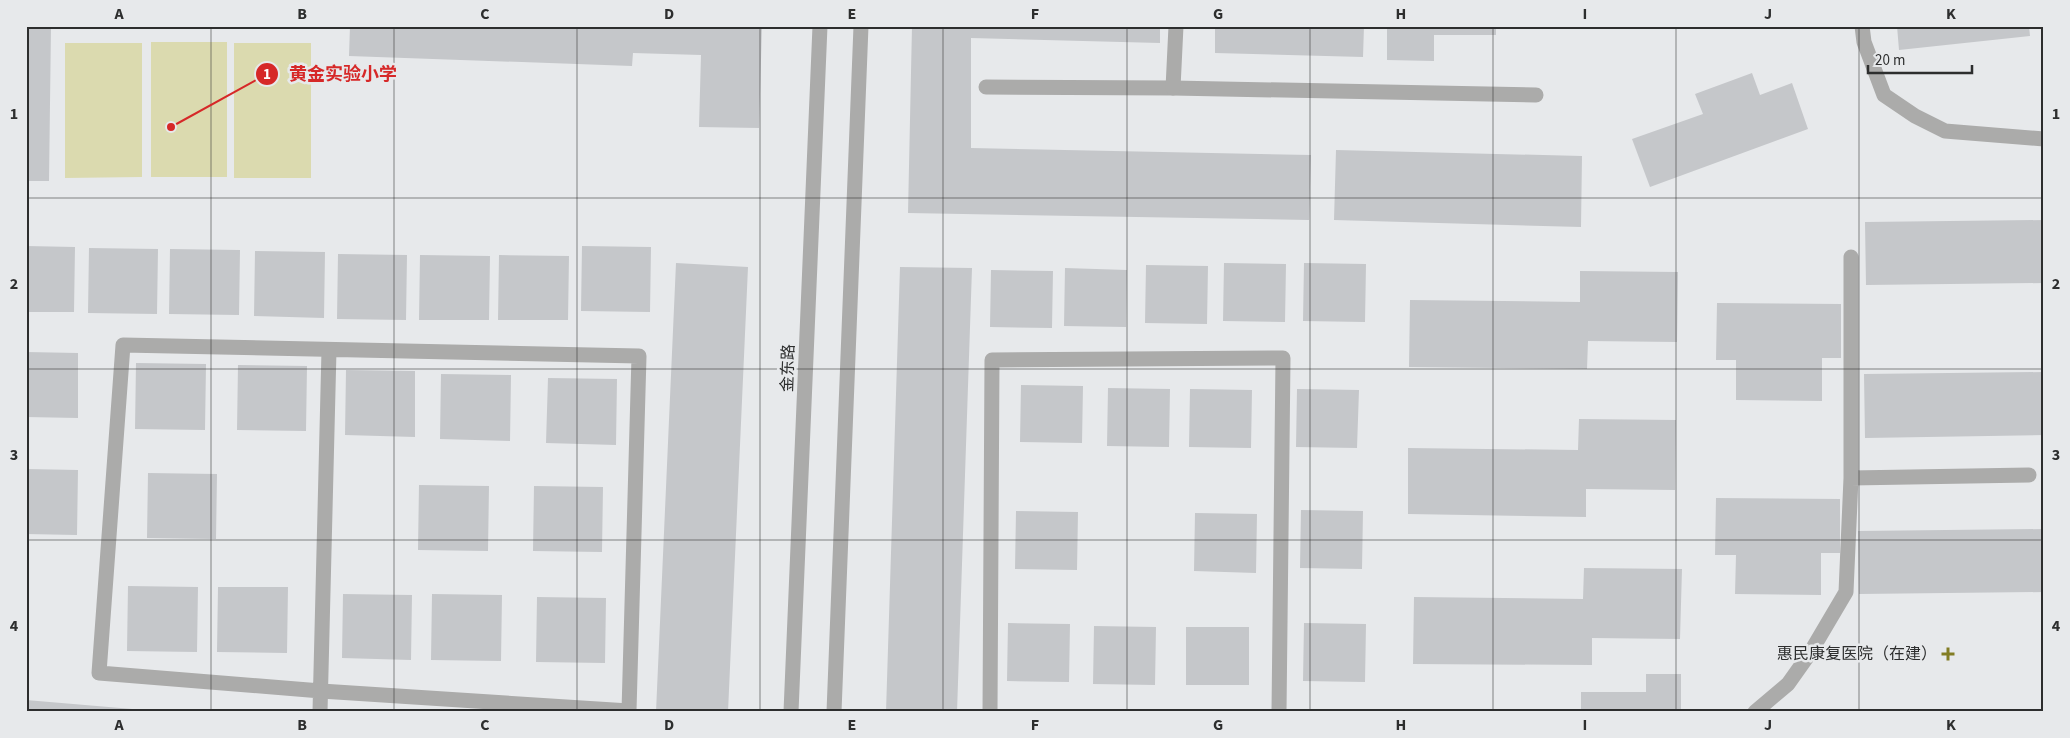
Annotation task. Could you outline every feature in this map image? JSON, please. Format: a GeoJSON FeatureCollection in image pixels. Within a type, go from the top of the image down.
{"type":"FeatureCollection","features":[{"type":"Feature","properties":{"kind":"street","name":"金东路"},"geometry":{"type":"LineString","coordinates":[[791,712],[820,26]]}},
{"type":"Feature","properties":{"kind":"street"},"geometry":{"type":"LineString","coordinates":[[834,712],[861,26]]}},
{"type":"Feature","properties":{"kind":"street"},"geometry":{"type":"LineString","coordinates":[[1173,88],[1176,26]]}},
{"type":"Feature","properties":{"kind":"street"},"geometry":{"type":"LineString","coordinates":[[1862,26],[1864,42],[1884,95],[1915,116],[1945,131],[2044,138]]}},
{"type":"Feature","properties":{"kind":"street"},"geometry":{"type":"LineString","coordinates":[[986,87],[1173,88],[1536,95]]}},
{"type":"Feature","properties":{"kind":"street"},"geometry":{"type":"LineString","coordinates":[[1755,712],[1788,684],[1810,653],[1846,592],[1851,478],[1851,257]]}},
{"type":"Feature","properties":{"kind":"street"},"geometry":{"type":"LineString","coordinates":[[123,345],[639,356],[629,711],[321,691],[99,673],[123,345]]}},
{"type":"Feature","properties":{"kind":"street"},"geometry":{"type":"LineString","coordinates":[[320,712],[329,350]]}},
{"type":"Feature","properties":{"kind":"street"},"geometry":{"type":"LineString","coordinates":[[990,712],[992,360],[1283,358],[1279,712]]}},
{"type":"Feature","properties":{"kind":"street"},"geometry":{"type":"LineString","coordinates":[[1851,478],[2029,475]]}},
{"type":"Feature","properties":{"kind":"green space"},"geometry":{"type":"Polygon","coordinates":[[[151,42],[227,42],[227,177],[151,177],[151,42]]]}},
{"type":"Feature","properties":{"kind":"green space"},"geometry":{"type":"Polygon","coordinates":[[[65,43],[142,43],[142,177],[65,178],[65,43]]]}},
{"type":"Feature","properties":{"kind":"green space"},"geometry":{"type":"Polygon","coordinates":[[[234,43],[311,43],[311,178],[234,178],[234,43]]]}},
{"type":"Feature","properties":{"kind":"building"},"geometry":{"type":"Polygon","coordinates":[[[26,26],[51,26],[49,181],[26,181],[26,26]]]}},
{"type":"Feature","properties":{"kind":"building"},"geometry":{"type":"Polygon","coordinates":[[[350,26],[762,26],[759,128],[699,127],[701,55],[633,53],[632,66],[349,56],[350,26]]]}},
{"type":"Feature","properties":{"kind":"building"},"geometry":{"type":"Polygon","coordinates":[[[912,26],[1160,26],[1160,43],[971,38],[971,148],[1311,155],[1309,220],[908,213],[912,26]]]}},
{"type":"Feature","properties":{"kind":"building"},"geometry":{"type":"Polygon","coordinates":[[[1215,26],[1364,26],[1363,57],[1215,53],[1215,26]]]}},
{"type":"Feature","properties":{"kind":"building"},"geometry":{"type":"Polygon","coordinates":[[[1387,26],[1496,26],[1496,35],[1434,35],[1434,61],[1387,60],[1387,26]]]}},
{"type":"Feature","properties":{"kind":"building"},"geometry":{"type":"Polygon","coordinates":[[[1897,26],[2029,26],[2030,36],[1899,50],[1897,26]]]}},
{"type":"Feature","properties":{"kind":"building"},"geometry":{"type":"Polygon","coordinates":[[[1752,73],[1760,95],[1792,83],[1808,129],[1650,187],[1632,139],[1703,114],[1695,94],[1752,73]]]}},
{"type":"Feature","properties":{"kind":"building"},"geometry":{"type":"Polygon","coordinates":[[[1336,150],[1582,156],[1581,227],[1334,220],[1336,150]]]}},
{"type":"Feature","properties":{"kind":"building"},"geometry":{"type":"Polygon","coordinates":[[[2044,220],[2044,283],[1866,285],[1865,222],[2044,220]]]}},
{"type":"Feature","properties":{"kind":"building"},"geometry":{"type":"Polygon","coordinates":[[[26,246],[75,247],[74,312],[26,312],[26,246]]]}},
{"type":"Feature","properties":{"kind":"building"},"geometry":{"type":"Polygon","coordinates":[[[582,246],[651,247],[650,312],[581,311],[582,246]]]}},
{"type":"Feature","properties":{"kind":"building"},"geometry":{"type":"Polygon","coordinates":[[[89,248],[158,249],[157,314],[88,313],[89,248]]]}},
{"type":"Feature","properties":{"kind":"building"},"geometry":{"type":"Polygon","coordinates":[[[170,249],[240,250],[239,315],[169,314],[170,249]]]}},
{"type":"Feature","properties":{"kind":"building"},"geometry":{"type":"Polygon","coordinates":[[[255,251],[325,252],[324,318],[254,316],[255,251]]]}},
{"type":"Feature","properties":{"kind":"building"},"geometry":{"type":"Polygon","coordinates":[[[338,254],[407,255],[406,320],[337,319],[338,254]]]}},
{"type":"Feature","properties":{"kind":"building"},"geometry":{"type":"Polygon","coordinates":[[[420,255],[490,256],[489,320],[419,320],[420,255]]]}},
{"type":"Feature","properties":{"kind":"building"},"geometry":{"type":"Polygon","coordinates":[[[499,255],[569,256],[568,320],[498,320],[499,255]]]}},
{"type":"Feature","properties":{"kind":"building"},"geometry":{"type":"Polygon","coordinates":[[[676,263],[748,267],[728,712],[656,712],[676,263]]]}},
{"type":"Feature","properties":{"kind":"building"},"geometry":{"type":"Polygon","coordinates":[[[1224,263],[1286,264],[1285,322],[1223,321],[1224,263]]]}},
{"type":"Feature","properties":{"kind":"building"},"geometry":{"type":"Polygon","coordinates":[[[1304,263],[1366,264],[1365,322],[1303,321],[1304,263]]]}},
{"type":"Feature","properties":{"kind":"building"},"geometry":{"type":"Polygon","coordinates":[[[1146,265],[1208,266],[1207,324],[1145,323],[1146,265]]]}},
{"type":"Feature","properties":{"kind":"building"},"geometry":{"type":"Polygon","coordinates":[[[900,267],[972,268],[957,712],[886,712],[900,267]]]}},
{"type":"Feature","properties":{"kind":"building"},"geometry":{"type":"Polygon","coordinates":[[[1065,268],[1127,270],[1126,327],[1064,326],[1065,268]]]}},
{"type":"Feature","properties":{"kind":"building"},"geometry":{"type":"Polygon","coordinates":[[[991,270],[1053,271],[1052,328],[990,327],[991,270]]]}},
{"type":"Feature","properties":{"kind":"building"},"geometry":{"type":"Polygon","coordinates":[[[1580,271],[1678,272],[1677,342],[1588,341],[1587,369],[1409,367],[1410,300],[1580,302],[1580,271]]]}},
{"type":"Feature","properties":{"kind":"building"},"geometry":{"type":"Polygon","coordinates":[[[1717,303],[1841,304],[1841,358],[1822,358],[1822,401],[1736,400],[1736,360],[1716,360],[1717,303]]]}},
{"type":"Feature","properties":{"kind":"building"},"geometry":{"type":"Polygon","coordinates":[[[26,352],[78,353],[78,418],[26,417],[26,352]]]}},
{"type":"Feature","properties":{"kind":"building"},"geometry":{"type":"Polygon","coordinates":[[[136,363],[206,364],[205,430],[135,429],[136,363]]]}},
{"type":"Feature","properties":{"kind":"building"},"geometry":{"type":"Polygon","coordinates":[[[238,365],[307,366],[306,431],[237,430],[238,365]]]}},
{"type":"Feature","properties":{"kind":"building"},"geometry":{"type":"Polygon","coordinates":[[[346,370],[415,371],[415,437],[345,435],[346,370]]]}},
{"type":"Feature","properties":{"kind":"building"},"geometry":{"type":"Polygon","coordinates":[[[2044,372],[2044,435],[1865,438],[1864,374],[2044,372]]]}},
{"type":"Feature","properties":{"kind":"building"},"geometry":{"type":"Polygon","coordinates":[[[441,374],[511,375],[510,441],[440,439],[441,374]]]}},
{"type":"Feature","properties":{"kind":"building"},"geometry":{"type":"Polygon","coordinates":[[[548,378],[617,379],[616,445],[546,443],[548,378]]]}},
{"type":"Feature","properties":{"kind":"building"},"geometry":{"type":"Polygon","coordinates":[[[1021,385],[1083,386],[1082,443],[1020,442],[1021,385]]]}},
{"type":"Feature","properties":{"kind":"building"},"geometry":{"type":"Polygon","coordinates":[[[1108,388],[1170,389],[1169,447],[1107,446],[1108,388]]]}},
{"type":"Feature","properties":{"kind":"building"},"geometry":{"type":"Polygon","coordinates":[[[1190,389],[1252,390],[1251,448],[1189,447],[1190,389]]]}},
{"type":"Feature","properties":{"kind":"building"},"geometry":{"type":"Polygon","coordinates":[[[1297,389],[1359,390],[1357,448],[1296,447],[1297,389]]]}},
{"type":"Feature","properties":{"kind":"building"},"geometry":{"type":"Polygon","coordinates":[[[1579,419],[1676,420],[1675,490],[1586,489],[1586,517],[1408,514],[1408,448],[1578,450],[1579,419]]]}},
{"type":"Feature","properties":{"kind":"building"},"geometry":{"type":"Polygon","coordinates":[[[26,469],[78,470],[77,535],[26,534],[26,469]]]}},
{"type":"Feature","properties":{"kind":"building"},"geometry":{"type":"Polygon","coordinates":[[[148,473],[217,474],[216,539],[147,538],[148,473]]]}},
{"type":"Feature","properties":{"kind":"building"},"geometry":{"type":"Polygon","coordinates":[[[419,485],[489,486],[488,551],[418,550],[419,485]]]}},
{"type":"Feature","properties":{"kind":"building"},"geometry":{"type":"Polygon","coordinates":[[[534,486],[603,487],[602,552],[533,551],[534,486]]]}},
{"type":"Feature","properties":{"kind":"building"},"geometry":{"type":"Polygon","coordinates":[[[1716,498],[1840,499],[1840,553],[1821,553],[1821,595],[1735,594],[1736,555],[1715,555],[1716,498]]]}},
{"type":"Feature","properties":{"kind":"building"},"geometry":{"type":"Polygon","coordinates":[[[1301,510],[1363,511],[1362,569],[1300,568],[1301,510]]]}},
{"type":"Feature","properties":{"kind":"building"},"geometry":{"type":"Polygon","coordinates":[[[1016,511],[1078,512],[1077,570],[1015,569],[1016,511]]]}},
{"type":"Feature","properties":{"kind":"building"},"geometry":{"type":"Polygon","coordinates":[[[1195,513],[1257,514],[1256,573],[1194,571],[1195,513]]]}},
{"type":"Feature","properties":{"kind":"building"},"geometry":{"type":"Polygon","coordinates":[[[2044,529],[2044,592],[1859,594],[1858,531],[2044,529]]]}},
{"type":"Feature","properties":{"kind":"building"},"geometry":{"type":"Polygon","coordinates":[[[1584,568],[1682,569],[1680,639],[1592,638],[1592,665],[1413,664],[1414,597],[1583,599],[1584,568]]]}},
{"type":"Feature","properties":{"kind":"building"},"geometry":{"type":"Polygon","coordinates":[[[128,586],[198,587],[197,652],[127,651],[128,586]]]}},
{"type":"Feature","properties":{"kind":"building"},"geometry":{"type":"Polygon","coordinates":[[[218,587],[288,587],[287,653],[217,652],[218,587]]]}},
{"type":"Feature","properties":{"kind":"building"},"geometry":{"type":"Polygon","coordinates":[[[343,594],[412,595],[411,660],[342,658],[343,594]]]}},
{"type":"Feature","properties":{"kind":"building"},"geometry":{"type":"Polygon","coordinates":[[[432,594],[502,595],[501,661],[431,660],[432,594]]]}},
{"type":"Feature","properties":{"kind":"building"},"geometry":{"type":"Polygon","coordinates":[[[537,597],[606,598],[605,663],[536,662],[537,597]]]}},
{"type":"Feature","properties":{"kind":"building"},"geometry":{"type":"Polygon","coordinates":[[[1008,623],[1070,624],[1069,682],[1007,681],[1008,623]]]}},
{"type":"Feature","properties":{"kind":"building"},"geometry":{"type":"Polygon","coordinates":[[[1304,623],[1366,624],[1365,682],[1303,681],[1304,623]]]}},
{"type":"Feature","properties":{"kind":"building"},"geometry":{"type":"Polygon","coordinates":[[[1094,626],[1156,627],[1155,685],[1093,684],[1094,626]]]}},
{"type":"Feature","properties":{"kind":"building"},"geometry":{"type":"Polygon","coordinates":[[[1186,627],[1249,627],[1249,685],[1186,685],[1186,627]]]}},
{"type":"Feature","properties":{"kind":"building"},"geometry":{"type":"Polygon","coordinates":[[[1646,674],[1681,674],[1681,712],[1581,712],[1581,692],[1646,692],[1646,674]]]}},
{"type":"Feature","properties":{"kind":"building"},"geometry":{"type":"Polygon","coordinates":[[[26,700],[144,710],[144,712],[26,712],[26,700]]]}},
{"type":"Feature","properties":{"kind":"place","name":"黄金实验小学"},"geometry":{"type":"Point","coordinates":[171,127]}},
{"type":"Feature","properties":{"kind":"place","name":"惠民康复医院（在建）"},"geometry":{"type":"Point","coordinates":[1948,654]}}]}
